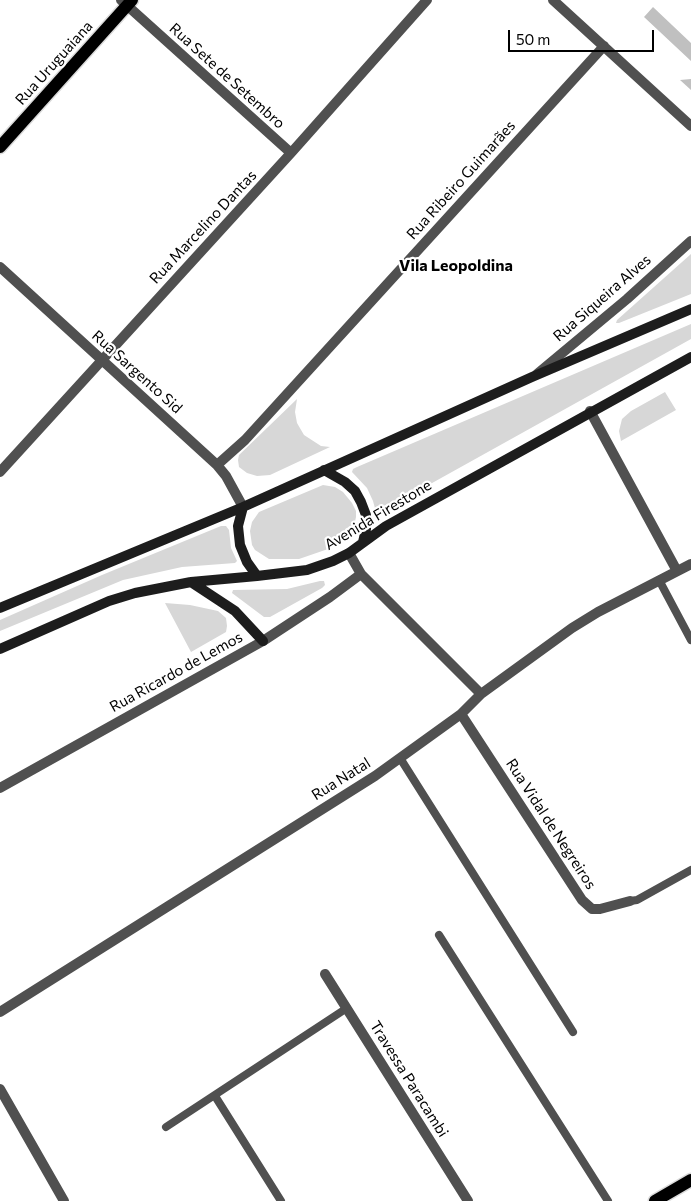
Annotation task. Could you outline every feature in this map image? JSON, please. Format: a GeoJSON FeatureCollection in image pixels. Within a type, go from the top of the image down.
{"type":"FeatureCollection","features":[{"type":"Feature","properties":{"kind":"main road","name":"Rua Uruguaiana"},"geometry":{"type":"LineString","coordinates":[[0,147],[126,2]]}},
{"type":"Feature","properties":{"kind":"main road"},"geometry":{"type":"LineString","coordinates":[[0,608],[243,507],[532,377],[691,309]]}},
{"type":"Feature","properties":{"kind":"main road","name":"Avenida Firestone"},"geometry":{"type":"LineString","coordinates":[[0,649],[109,601],[158,587],[307,570],[333,561],[349,553],[386,526],[590,411],[691,357]]}},
{"type":"Feature","properties":{"kind":"main road"},"geometry":{"type":"LineString","coordinates":[[324,470],[355,490],[366,515],[366,529],[363,542]]}},
{"type":"Feature","properties":{"kind":"main road"},"geometry":{"type":"LineString","coordinates":[[243,507],[238,526],[240,545],[246,562],[257,576]]}},
{"type":"Feature","properties":{"kind":"main road"},"geometry":{"type":"LineString","coordinates":[[191,582],[235,611],[263,641]]}},
{"type":"Feature","properties":{"kind":"main road"},"geometry":{"type":"LineString","coordinates":[[655,1201],[691,1180]]}},
{"type":"Feature","properties":{"kind":"street","name":"Rua Marcelino Dantas"},"geometry":{"type":"LineString","coordinates":[[0,472],[291,153],[427,0]]}},
{"type":"Feature","properties":{"kind":"street"},"geometry":{"type":"LineString","coordinates":[[553,0],[691,126]]}},
{"type":"Feature","properties":{"kind":"street","name":"Rua Sete de Setembro"},"geometry":{"type":"LineString","coordinates":[[126,2],[291,153]]}},
{"type":"Feature","properties":{"kind":"street","name":"Rua Ribeiro Guimarães"},"geometry":{"type":"LineString","coordinates":[[217,465],[244,440],[604,46]]}},
{"type":"Feature","properties":{"kind":"street","name":"Rua Siqueira Alves"},"geometry":{"type":"LineString","coordinates":[[532,377],[627,299],[691,241]]}},
{"type":"Feature","properties":{"kind":"street","name":"Rua Sargento Sid"},"geometry":{"type":"LineString","coordinates":[[0,268],[217,465],[226,476],[243,507]]}},
{"type":"Feature","properties":{"kind":"street"},"geometry":{"type":"LineString","coordinates":[[590,411],[677,571]]}},
{"type":"Feature","properties":{"kind":"street"},"geometry":{"type":"LineString","coordinates":[[349,553],[361,574],[482,694]]}},
{"type":"Feature","properties":{"kind":"street","name":"Rua Natal"},"geometry":{"type":"LineString","coordinates":[[0,1012],[375,776],[461,714],[482,694],[572,628],[598,612],[691,564]]}},
{"type":"Feature","properties":{"kind":"street","name":"Rua Ricardo de Lemos"},"geometry":{"type":"LineString","coordinates":[[0,788],[263,641],[361,574]]}},
{"type":"Feature","properties":{"kind":"street","name":"Rua Vidal de Negreiros"},"geometry":{"type":"LineString","coordinates":[[461,714],[587,906],[592,909],[600,909],[630,901]]}},
{"type":"Feature","properties":{"kind":"street","name":"Travessa Paracambi"},"geometry":{"type":"LineString","coordinates":[[325,974],[468,1201]]}},
{"type":"Feature","properties":{"kind":"street"},"geometry":{"type":"LineString","coordinates":[[0,1089],[64,1201]]}},
{"type":"Feature","properties":{"kind":"lane"},"geometry":{"type":"LineString","coordinates":[[659,580],[691,640]]}},
{"type":"Feature","properties":{"kind":"lane"},"geometry":{"type":"LineString","coordinates":[[400,758],[573,1032]]}},
{"type":"Feature","properties":{"kind":"lane","name":"Rua Vidal de Negreiros"},"geometry":{"type":"LineString","coordinates":[[630,901],[637,900],[691,870]]}},
{"type":"Feature","properties":{"kind":"lane"},"geometry":{"type":"LineString","coordinates":[[439,935],[608,1201]]}},
{"type":"Feature","properties":{"kind":"lane"},"geometry":{"type":"LineString","coordinates":[[166,1127],[347,1008]]}},
{"type":"Feature","properties":{"kind":"lane"},"geometry":{"type":"LineString","coordinates":[[215,1096],[281,1201]]}},
{"type":"Feature","properties":{"kind":"shaded area"},"geometry":{"type":"Polygon","coordinates":[[[691,254],[691,294],[616,323],[617,320],[691,254]]]}},
{"type":"Feature","properties":{"kind":"shaded area"},"geometry":{"type":"Polygon","coordinates":[[[691,324],[691,339],[380,512],[376,512],[367,488],[352,472],[357,467],[691,324]]]}},
{"type":"Feature","properties":{"kind":"shaded area"},"geometry":{"type":"Polygon","coordinates":[[[665,392],[676,410],[621,441],[619,431],[622,419],[631,411],[665,392]]]}},
{"type":"Feature","properties":{"kind":"shaded area"},"geometry":{"type":"Polygon","coordinates":[[[297,399],[295,412],[297,423],[304,435],[321,446],[330,447],[270,475],[257,476],[247,473],[239,467],[239,455],[297,399]]]}},
{"type":"Feature","properties":{"kind":"shaded area"},"geometry":{"type":"Polygon","coordinates":[[[323,485],[335,487],[343,492],[352,503],[356,511],[356,517],[351,532],[328,549],[299,559],[269,559],[255,550],[252,545],[250,531],[252,522],[259,512],[323,485]]]}},
{"type":"Feature","properties":{"kind":"shaded area"},"geometry":{"type":"Polygon","coordinates":[[[221,526],[226,526],[229,530],[231,548],[237,561],[235,563],[182,567],[123,580],[0,631],[0,620],[221,526]]]}},
{"type":"Feature","properties":{"kind":"shaded area"},"geometry":{"type":"Polygon","coordinates":[[[324,581],[325,585],[322,588],[270,617],[264,617],[232,593],[233,590],[287,589],[324,581]]]}},
{"type":"Feature","properties":{"kind":"shaded area"},"geometry":{"type":"Polygon","coordinates":[[[165,603],[190,605],[218,611],[226,618],[226,632],[191,652],[165,603]]]}},
{"type":"Feature","properties":{"kind":"building"},"geometry":{"type":"Polygon","coordinates":[[[653,7],[691,43],[691,61],[644,17],[653,7]]]}},
{"type":"Feature","properties":{"kind":"building"},"geometry":{"type":"Polygon","coordinates":[[[691,79],[691,90],[680,80],[691,79]]]}},
{"type":"Feature","properties":{"kind":"district","name":"Vila Leopoldina"},"geometry":{"type":"Point","coordinates":[456,266]}}]}
